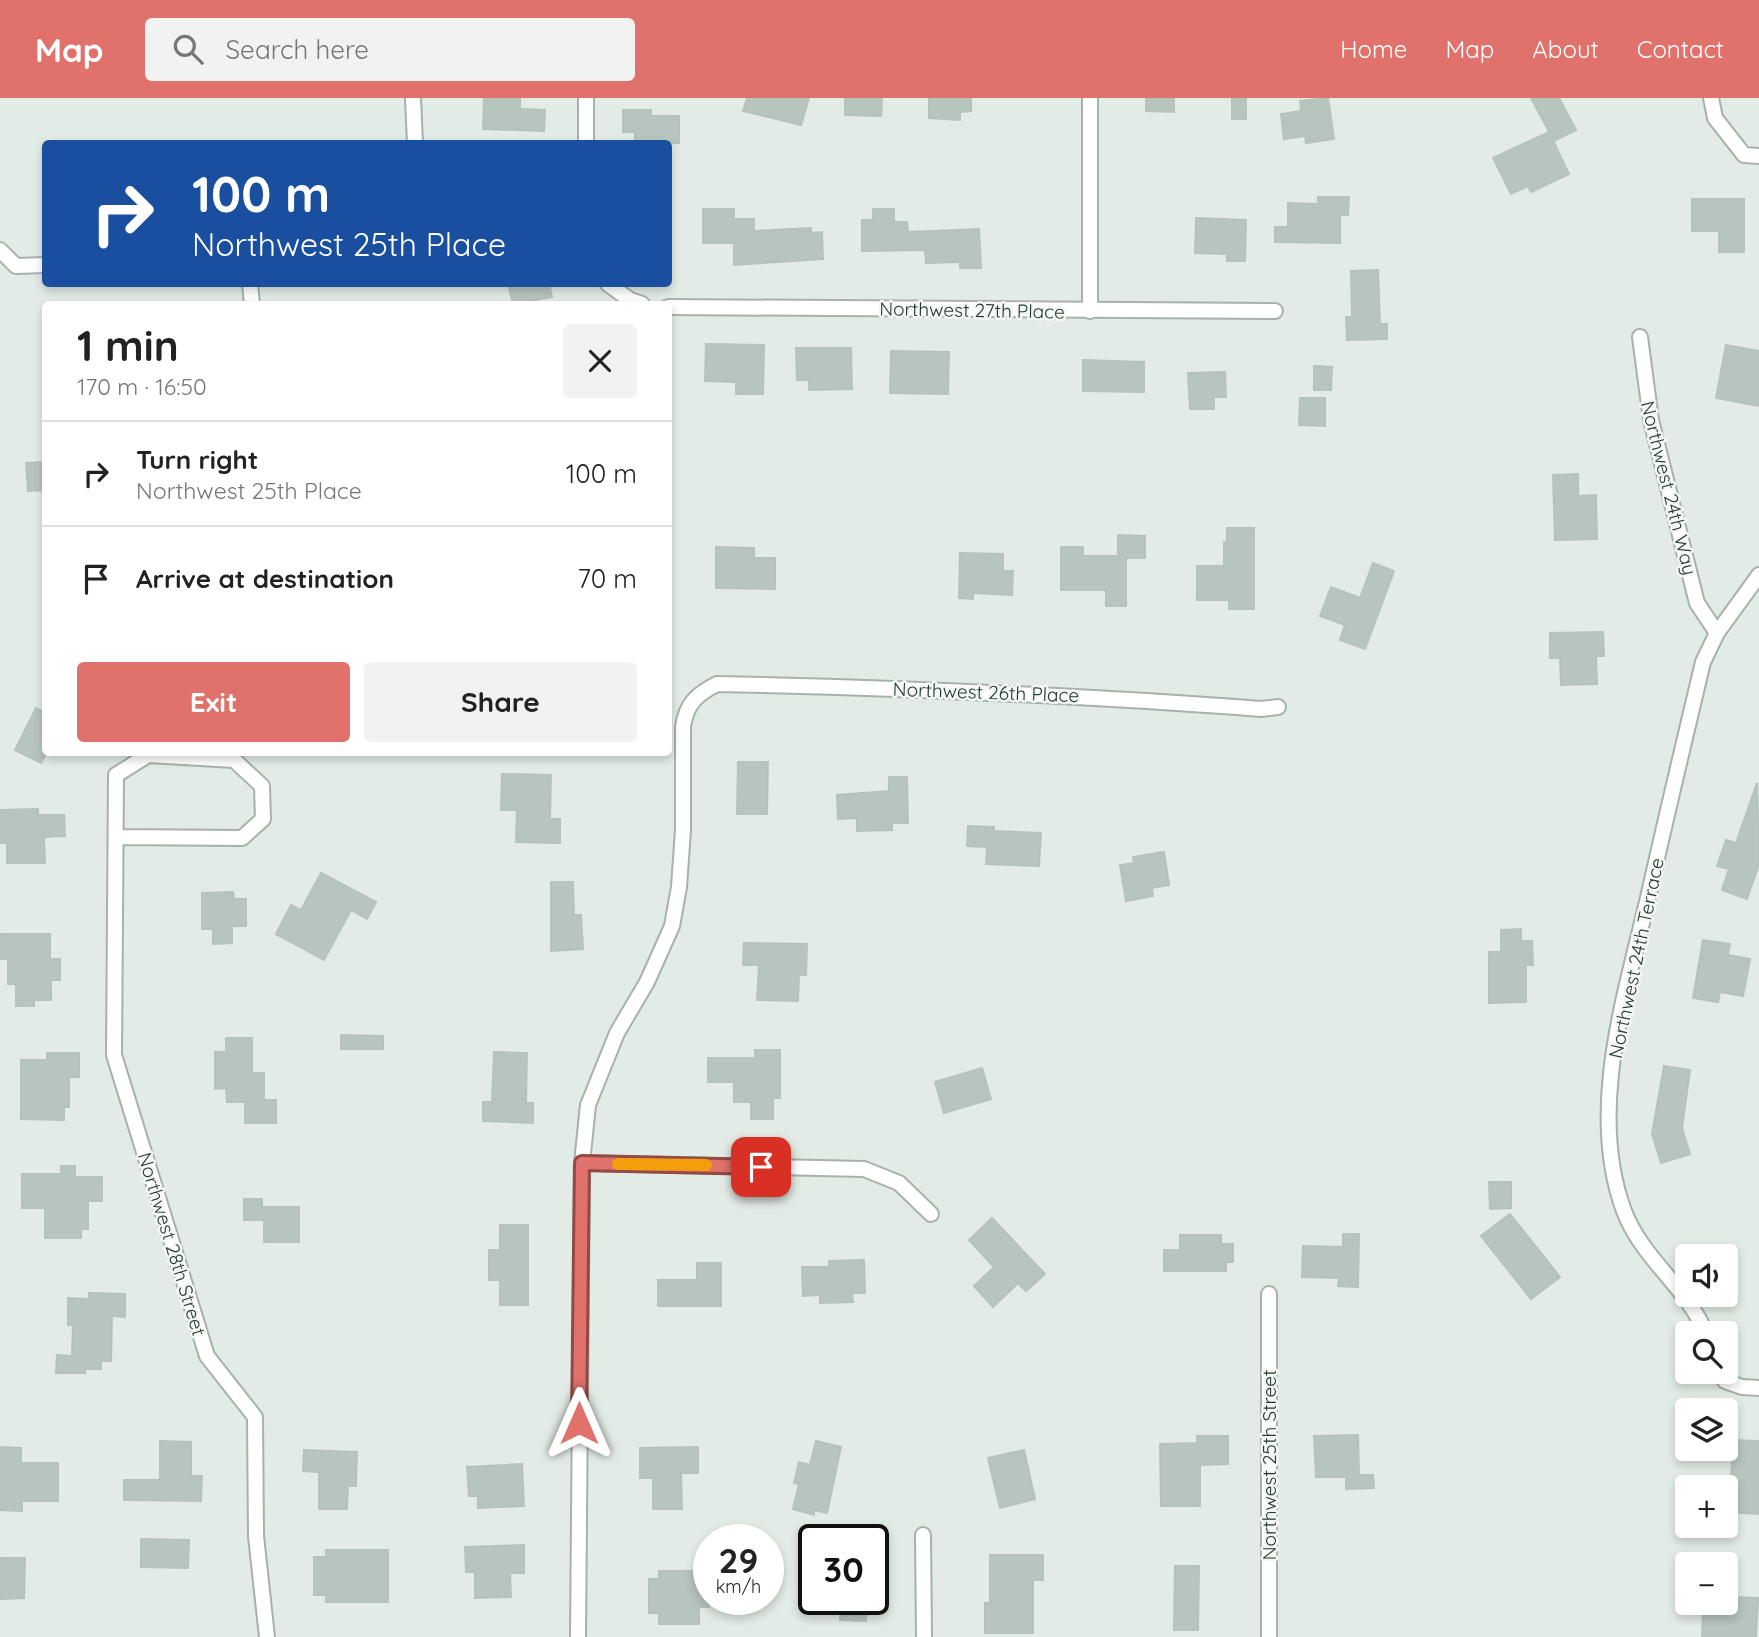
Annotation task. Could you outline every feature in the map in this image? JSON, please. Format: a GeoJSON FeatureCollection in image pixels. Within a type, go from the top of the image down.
{"type":"FeatureCollection","features":[{"type":"Feature","properties":{"kind":"street"},"geometry":{"type":"LineString","coordinates":[[413,98],[415,140]]}},
{"type":"Feature","properties":{"kind":"street"},"geometry":{"type":"LineString","coordinates":[[586,98],[586,140]]}},
{"type":"Feature","properties":{"kind":"street"},"geometry":{"type":"LineString","coordinates":[[1090,98],[1090,311]]}},
{"type":"Feature","properties":{"kind":"street"},"geometry":{"type":"LineString","coordinates":[[1711,98],[1715,118],[1744,155],[1759,156]]}},
{"type":"Feature","properties":{"kind":"street"},"geometry":{"type":"LineString","coordinates":[[0,250],[16,266],[42,265]]}},
{"type":"Feature","properties":{"kind":"street"},"geometry":{"type":"LineString","coordinates":[[612,287],[633,301]]}},
{"type":"Feature","properties":{"kind":"street","name":"Northwest 27th Place"},"geometry":{"type":"LineString","coordinates":[[672,307],[1275,311]]}},
{"type":"Feature","properties":{"kind":"street","name":"Northwest 24th Way"},"geometry":{"type":"LineString","coordinates":[[1640,337],[1651,420],[1697,603],[1717,632]]}},
{"type":"Feature","properties":{"kind":"street","name":"Northwest 24th Terrace"},"geometry":{"type":"LineString","coordinates":[[1701,1321],[1646,1252],[1625,1213],[1613,1174],[1608,1133],[1613,1066],[1627,990],[1703,662],[1717,632],[1759,575]]}},
{"type":"Feature","properties":{"kind":"street","name":"Northwest 26th Place"},"geometry":{"type":"LineString","coordinates":[[582,1163],[588,1105],[617,1032],[647,982],[672,926],[679,887],[683,830],[682,727],[684,714],[697,694],[717,684],[901,688],[1098,697],[1261,709],[1278,707]]}},
{"type":"Feature","properties":{"kind":"street","name":"Northwest 28th Street"},"geometry":{"type":"LineString","coordinates":[[146,756],[116,775],[114,1055],[208,1356],[255,1417],[256,1536],[267,1637]]}},
{"type":"Feature","properties":{"kind":"street","name":"Northwest 28th Street"},"geometry":{"type":"LineString","coordinates":[[116,837],[242,838],[263,819],[262,786],[231,756]]}},
{"type":"Feature","properties":{"kind":"street"},"geometry":{"type":"LineString","coordinates":[[578,1637],[582,1163],[864,1168],[899,1183],[931,1214]]}},
{"type":"Feature","properties":{"kind":"street","name":"Northwest 25th Street"},"geometry":{"type":"LineString","coordinates":[[1269,1294],[1269,1637]]}},
{"type":"Feature","properties":{"kind":"street"},"geometry":{"type":"LineString","coordinates":[[1734,1384],[1759,1388]]}},
{"type":"Feature","properties":{"kind":"street"},"geometry":{"type":"LineString","coordinates":[[923,1535],[924,1637]]}},
{"type":"Feature","properties":{"kind":"building"},"geometry":{"type":"Polygon","coordinates":[[[484,98],[520,98],[520,109],[545,110],[544,131],[483,129],[484,98]]]}},
{"type":"Feature","properties":{"kind":"building"},"geometry":{"type":"Polygon","coordinates":[[[747,98],[809,98],[801,125],[743,111],[747,98]]]}},
{"type":"Feature","properties":{"kind":"building"},"geometry":{"type":"Polygon","coordinates":[[[845,98],[882,98],[881,116],[845,115],[845,98]]]}},
{"type":"Feature","properties":{"kind":"building"},"geometry":{"type":"Polygon","coordinates":[[[929,98],[971,98],[971,111],[960,112],[960,120],[929,118],[929,98]]]}},
{"type":"Feature","properties":{"kind":"building"},"geometry":{"type":"Polygon","coordinates":[[[1146,98],[1174,98],[1174,112],[1146,111],[1146,98]]]}},
{"type":"Feature","properties":{"kind":"building"},"geometry":{"type":"Polygon","coordinates":[[[1328,98],[1334,139],[1306,143],[1305,136],[1284,139],[1281,114],[1301,111],[1300,101],[1328,98]]]}},
{"type":"Feature","properties":{"kind":"building"},"geometry":{"type":"Polygon","coordinates":[[[1531,98],[1559,98],[1576,130],[1554,141],[1531,98]]]}},
{"type":"Feature","properties":{"kind":"building"},"geometry":{"type":"Polygon","coordinates":[[[1232,99],[1246,99],[1246,119],[1232,119],[1232,99]]]}},
{"type":"Feature","properties":{"kind":"building"},"geometry":{"type":"Polygon","coordinates":[[[623,110],[651,110],[651,116],[679,116],[679,143],[672,143],[672,140],[635,140],[635,132],[623,132],[623,110]]]}},
{"type":"Feature","properties":{"kind":"building"},"geometry":{"type":"Polygon","coordinates":[[[1549,132],[1569,174],[1531,192],[1528,186],[1511,194],[1493,158],[1549,132]]]}},
{"type":"Feature","properties":{"kind":"building"},"geometry":{"type":"Polygon","coordinates":[[[1318,197],[1349,197],[1348,215],[1340,215],[1340,243],[1275,242],[1275,227],[1288,227],[1288,203],[1318,204],[1318,197]]]}},
{"type":"Feature","properties":{"kind":"building"},"geometry":{"type":"Polygon","coordinates":[[[1692,199],[1744,199],[1744,252],[1719,252],[1719,231],[1692,231],[1692,199]]]}},
{"type":"Feature","properties":{"kind":"building"},"geometry":{"type":"Polygon","coordinates":[[[703,209],[734,209],[734,219],[754,219],[754,231],[811,228],[811,233],[822,232],[823,259],[734,265],[734,243],[703,243],[703,209]]]}},
{"type":"Feature","properties":{"kind":"building"},"geometry":{"type":"Polygon","coordinates":[[[873,209],[894,209],[894,222],[907,222],[908,232],[979,229],[981,268],[960,268],[960,262],[926,263],[925,250],[862,251],[862,220],[873,220],[873,209]]]}},
{"type":"Feature","properties":{"kind":"building"},"geometry":{"type":"Polygon","coordinates":[[[1196,218],[1246,220],[1245,261],[1227,261],[1227,254],[1195,253],[1196,218]]]}},
{"type":"Feature","properties":{"kind":"building"},"geometry":{"type":"Polygon","coordinates":[[[1378,270],[1380,324],[1387,324],[1387,339],[1347,340],[1346,317],[1352,317],[1351,271],[1378,270]]]}},
{"type":"Feature","properties":{"kind":"building"},"geometry":{"type":"Polygon","coordinates":[[[509,287],[550,287],[552,297],[512,301],[509,287]]]}},
{"type":"Feature","properties":{"kind":"building"},"geometry":{"type":"Polygon","coordinates":[[[706,344],[764,345],[763,394],[736,394],[736,382],[705,381],[706,344]]]}},
{"type":"Feature","properties":{"kind":"building"},"geometry":{"type":"Polygon","coordinates":[[[1726,345],[1759,351],[1759,406],[1716,398],[1726,345]]]}},
{"type":"Feature","properties":{"kind":"building"},"geometry":{"type":"Polygon","coordinates":[[[796,348],[851,348],[852,389],[809,390],[809,380],[797,380],[796,348]]]}},
{"type":"Feature","properties":{"kind":"building"},"geometry":{"type":"Polygon","coordinates":[[[891,351],[949,352],[948,394],[890,393],[891,351]]]}},
{"type":"Feature","properties":{"kind":"building"},"geometry":{"type":"Polygon","coordinates":[[[1083,360],[1144,362],[1144,392],[1083,391],[1083,360]]]}},
{"type":"Feature","properties":{"kind":"building"},"geometry":{"type":"Polygon","coordinates":[[[1314,366],[1332,367],[1331,390],[1314,390],[1314,366]]]}},
{"type":"Feature","properties":{"kind":"building"},"geometry":{"type":"Polygon","coordinates":[[[1225,372],[1226,397],[1214,397],[1214,409],[1190,409],[1188,373],[1225,372]]]}},
{"type":"Feature","properties":{"kind":"building"},"geometry":{"type":"Polygon","coordinates":[[[1300,398],[1325,398],[1325,426],[1299,425],[1300,398]]]}},
{"type":"Feature","properties":{"kind":"building"},"geometry":{"type":"Polygon","coordinates":[[[42,462],[42,490],[28,491],[26,463],[42,462]]]}},
{"type":"Feature","properties":{"kind":"building"},"geometry":{"type":"Polygon","coordinates":[[[1578,474],[1578,496],[1596,495],[1597,539],[1555,540],[1553,475],[1578,474]]]}},
{"type":"Feature","properties":{"kind":"building"},"geometry":{"type":"Polygon","coordinates":[[[1227,528],[1254,528],[1254,609],[1229,609],[1229,600],[1197,600],[1197,566],[1224,566],[1227,528]]]}},
{"type":"Feature","properties":{"kind":"building"},"geometry":{"type":"Polygon","coordinates":[[[1118,535],[1145,536],[1145,558],[1126,558],[1126,606],[1106,606],[1106,590],[1061,590],[1061,547],[1083,547],[1083,556],[1118,556],[1118,535]]]}},
{"type":"Feature","properties":{"kind":"building"},"geometry":{"type":"Polygon","coordinates":[[[716,547],[754,548],[754,558],[775,558],[775,589],[716,588],[716,547]]]}},
{"type":"Feature","properties":{"kind":"building"},"geometry":{"type":"Polygon","coordinates":[[[960,553],[1003,554],[1003,571],[1013,571],[1012,595],[973,593],[973,599],[959,598],[960,553]]]}},
{"type":"Feature","properties":{"kind":"building"},"geometry":{"type":"Polygon","coordinates":[[[1373,563],[1394,571],[1365,649],[1340,640],[1345,625],[1320,616],[1331,587],[1360,598],[1373,563]]]}},
{"type":"Feature","properties":{"kind":"building"},"geometry":{"type":"Polygon","coordinates":[[[1603,632],[1604,656],[1596,656],[1597,684],[1561,685],[1560,658],[1550,658],[1550,633],[1603,632]]]}},
{"type":"Feature","properties":{"kind":"building"},"geometry":{"type":"Polygon","coordinates":[[[36,708],[42,711],[42,756],[45,756],[41,763],[15,750],[36,708]]]}},
{"type":"Feature","properties":{"kind":"building"},"geometry":{"type":"Polygon","coordinates":[[[738,762],[768,762],[767,814],[737,814],[738,762]]]}},
{"type":"Feature","properties":{"kind":"building"},"geometry":{"type":"Polygon","coordinates":[[[502,774],[551,775],[550,819],[560,819],[560,843],[516,842],[517,810],[501,810],[502,774]]]}},
{"type":"Feature","properties":{"kind":"building"},"geometry":{"type":"Polygon","coordinates":[[[889,777],[907,777],[908,823],[892,823],[892,830],[857,831],[857,818],[838,819],[837,795],[889,791],[889,777]]]}},
{"type":"Feature","properties":{"kind":"building"},"geometry":{"type":"Polygon","coordinates":[[[1757,783],[1759,864],[1747,899],[1722,890],[1729,869],[1717,866],[1726,840],[1736,843],[1757,783]]]}},
{"type":"Feature","properties":{"kind":"building"},"geometry":{"type":"Polygon","coordinates":[[[38,809],[38,815],[64,815],[65,836],[44,837],[45,863],[7,863],[7,843],[0,843],[0,810],[38,809]]]}},
{"type":"Feature","properties":{"kind":"building"},"geometry":{"type":"Polygon","coordinates":[[[968,826],[994,827],[994,831],[1041,833],[1039,866],[986,864],[987,847],[967,846],[968,826]]]}},
{"type":"Feature","properties":{"kind":"building"},"geometry":{"type":"Polygon","coordinates":[[[1164,852],[1169,885],[1152,888],[1153,896],[1126,901],[1120,865],[1134,863],[1133,857],[1164,852]]]}},
{"type":"Feature","properties":{"kind":"building"},"geometry":{"type":"Polygon","coordinates":[[[321,873],[376,902],[367,919],[351,910],[324,960],[276,934],[291,905],[301,910],[321,873]]]}},
{"type":"Feature","properties":{"kind":"building"},"geometry":{"type":"Polygon","coordinates":[[[551,882],[573,882],[574,915],[581,915],[583,949],[551,951],[551,882]]]}},
{"type":"Feature","properties":{"kind":"building"},"geometry":{"type":"Polygon","coordinates":[[[233,892],[234,899],[246,899],[246,926],[232,926],[232,943],[213,944],[213,929],[202,929],[202,893],[233,892]]]}},
{"type":"Feature","properties":{"kind":"building"},"geometry":{"type":"Polygon","coordinates":[[[1521,929],[1521,941],[1532,941],[1533,965],[1526,965],[1526,1002],[1489,1003],[1489,952],[1501,952],[1501,930],[1521,929]]]}},
{"type":"Feature","properties":{"kind":"building"},"geometry":{"type":"Polygon","coordinates":[[[0,934],[50,934],[50,959],[60,959],[60,980],[51,980],[51,1000],[34,1000],[34,1006],[16,1006],[16,984],[8,984],[8,959],[0,959],[0,934]]]}},
{"type":"Feature","properties":{"kind":"building"},"geometry":{"type":"Polygon","coordinates":[[[1703,940],[1730,944],[1728,955],[1750,959],[1743,996],[1720,992],[1718,1002],[1693,998],[1703,940]]]}},
{"type":"Feature","properties":{"kind":"building"},"geometry":{"type":"Polygon","coordinates":[[[744,943],[807,944],[806,975],[799,975],[798,1001],[757,1000],[759,965],[743,965],[744,943]]]}},
{"type":"Feature","properties":{"kind":"building"},"geometry":{"type":"Polygon","coordinates":[[[341,1035],[383,1036],[383,1049],[341,1049],[341,1035]]]}},
{"type":"Feature","properties":{"kind":"building"},"geometry":{"type":"Polygon","coordinates":[[[226,1038],[252,1038],[252,1073],[264,1073],[264,1100],[276,1100],[276,1123],[245,1123],[245,1102],[227,1102],[226,1088],[215,1089],[215,1052],[226,1052],[226,1038]]]}},
{"type":"Feature","properties":{"kind":"building"},"geometry":{"type":"Polygon","coordinates":[[[755,1050],[780,1050],[780,1098],[773,1098],[773,1119],[751,1119],[751,1102],[734,1102],[734,1082],[708,1082],[708,1058],[755,1058],[755,1050]]]}},
{"type":"Feature","properties":{"kind":"building"},"geometry":{"type":"Polygon","coordinates":[[[494,1052],[527,1053],[526,1103],[533,1103],[533,1123],[483,1121],[483,1102],[492,1102],[494,1052]]]}},
{"type":"Feature","properties":{"kind":"building"},"geometry":{"type":"Polygon","coordinates":[[[47,1053],[79,1053],[79,1077],[69,1077],[69,1107],[64,1107],[64,1120],[21,1119],[21,1060],[47,1060],[47,1053]]]}},
{"type":"Feature","properties":{"kind":"building"},"geometry":{"type":"Polygon","coordinates":[[[1664,1066],[1690,1070],[1682,1128],[1690,1154],[1661,1163],[1652,1134],[1664,1066]]]}},
{"type":"Feature","properties":{"kind":"building"},"geometry":{"type":"Polygon","coordinates":[[[982,1068],[991,1099],[944,1113],[935,1082],[982,1068]]]}},
{"type":"Feature","properties":{"kind":"building"},"geometry":{"type":"Polygon","coordinates":[[[61,1166],[75,1166],[75,1177],[102,1177],[102,1201],[88,1201],[88,1229],[81,1229],[81,1238],[45,1238],[45,1208],[22,1208],[22,1174],[61,1174],[61,1166]]]}},
{"type":"Feature","properties":{"kind":"building"},"geometry":{"type":"Polygon","coordinates":[[[1489,1182],[1511,1182],[1511,1208],[1490,1209],[1489,1182]]]}},
{"type":"Feature","properties":{"kind":"building"},"geometry":{"type":"Polygon","coordinates":[[[244,1199],[262,1199],[262,1207],[299,1207],[299,1242],[264,1242],[264,1220],[244,1220],[244,1199]]]}},
{"type":"Feature","properties":{"kind":"building"},"geometry":{"type":"Polygon","coordinates":[[[1510,1214],[1560,1277],[1531,1299],[1481,1236],[1510,1214]]]}},
{"type":"Feature","properties":{"kind":"building"},"geometry":{"type":"Polygon","coordinates":[[[992,1218],[1045,1274],[1026,1291],[1018,1283],[993,1307],[974,1286],[994,1267],[969,1240],[992,1218]]]}},
{"type":"Feature","properties":{"kind":"building"},"geometry":{"type":"Polygon","coordinates":[[[500,1225],[528,1225],[528,1305],[500,1305],[500,1280],[489,1280],[489,1250],[500,1250],[500,1225]]]}},
{"type":"Feature","properties":{"kind":"building"},"geometry":{"type":"Polygon","coordinates":[[[1343,1234],[1359,1234],[1358,1287],[1338,1286],[1339,1278],[1302,1277],[1303,1246],[1343,1247],[1343,1234]]]}},
{"type":"Feature","properties":{"kind":"building"},"geometry":{"type":"Polygon","coordinates":[[[1180,1235],[1221,1235],[1221,1244],[1233,1244],[1233,1262],[1226,1262],[1226,1271],[1164,1271],[1164,1250],[1180,1250],[1180,1235]]]}},
{"type":"Feature","properties":{"kind":"building"},"geometry":{"type":"Polygon","coordinates":[[[864,1260],[865,1293],[852,1293],[853,1302],[820,1303],[820,1295],[803,1296],[802,1267],[829,1267],[829,1261],[864,1260]]]}},
{"type":"Feature","properties":{"kind":"building"},"geometry":{"type":"Polygon","coordinates":[[[697,1263],[721,1263],[721,1306],[658,1306],[658,1280],[697,1280],[697,1263]]]}},
{"type":"Feature","properties":{"kind":"building"},"geometry":{"type":"Polygon","coordinates":[[[89,1293],[125,1294],[125,1317],[112,1316],[111,1361],[101,1361],[101,1369],[85,1369],[85,1373],[56,1373],[57,1355],[72,1356],[73,1325],[68,1325],[68,1298],[89,1299],[89,1293]]]}},
{"type":"Feature","properties":{"kind":"building"},"geometry":{"type":"Polygon","coordinates":[[[1358,1435],[1359,1475],[1373,1475],[1374,1488],[1346,1489],[1346,1477],[1316,1477],[1314,1436],[1358,1435]]]}},
{"type":"Feature","properties":{"kind":"building"},"geometry":{"type":"Polygon","coordinates":[[[1197,1436],[1228,1436],[1228,1464],[1200,1465],[1200,1506],[1161,1506],[1160,1444],[1197,1443],[1197,1436]]]}},
{"type":"Feature","properties":{"kind":"building"},"geometry":{"type":"Polygon","coordinates":[[[1738,1440],[1759,1441],[1759,1514],[1738,1513],[1738,1475],[1731,1475],[1732,1461],[1738,1461],[1738,1440]]]}},
{"type":"Feature","properties":{"kind":"building"},"geometry":{"type":"Polygon","coordinates":[[[160,1441],[191,1442],[191,1476],[202,1476],[201,1501],[124,1500],[124,1480],[160,1480],[160,1441]]]}},
{"type":"Feature","properties":{"kind":"building"},"geometry":{"type":"Polygon","coordinates":[[[816,1441],[841,1447],[827,1513],[814,1510],[814,1515],[793,1509],[799,1484],[794,1483],[799,1462],[810,1465],[816,1441]]]}},
{"type":"Feature","properties":{"kind":"building"},"geometry":{"type":"Polygon","coordinates":[[[0,1447],[21,1448],[21,1463],[58,1463],[58,1501],[22,1501],[22,1511],[0,1510],[0,1447]]]}},
{"type":"Feature","properties":{"kind":"building"},"geometry":{"type":"Polygon","coordinates":[[[698,1447],[698,1473],[681,1473],[682,1509],[653,1509],[653,1478],[640,1478],[640,1448],[698,1447]]]}},
{"type":"Feature","properties":{"kind":"building"},"geometry":{"type":"Polygon","coordinates":[[[304,1450],[357,1452],[356,1486],[348,1486],[347,1509],[319,1509],[319,1472],[303,1471],[304,1450]]]}},
{"type":"Feature","properties":{"kind":"building"},"geometry":{"type":"Polygon","coordinates":[[[1024,1450],[1035,1499],[1000,1508],[988,1458],[1024,1450]]]}},
{"type":"Feature","properties":{"kind":"building"},"geometry":{"type":"Polygon","coordinates":[[[522,1464],[524,1506],[478,1508],[478,1496],[469,1496],[467,1467],[522,1464]]]}},
{"type":"Feature","properties":{"kind":"building"},"geometry":{"type":"Polygon","coordinates":[[[141,1539],[189,1540],[188,1568],[141,1567],[141,1539]]]}},
{"type":"Feature","properties":{"kind":"building"},"geometry":{"type":"Polygon","coordinates":[[[524,1545],[524,1573],[510,1573],[511,1597],[475,1598],[475,1572],[466,1572],[465,1547],[524,1545]]]}},
{"type":"Feature","properties":{"kind":"building"},"geometry":{"type":"Polygon","coordinates":[[[326,1550],[388,1550],[388,1602],[326,1602],[326,1595],[314,1595],[314,1557],[326,1557],[326,1550]]]}},
{"type":"Feature","properties":{"kind":"building"},"geometry":{"type":"Polygon","coordinates":[[[990,1555],[1043,1555],[1043,1580],[1033,1580],[1033,1633],[985,1633],[985,1603],[990,1603],[990,1555]]]}},
{"type":"Feature","properties":{"kind":"building"},"geometry":{"type":"Polygon","coordinates":[[[0,1558],[25,1558],[24,1598],[0,1599],[0,1558]]]}},
{"type":"Feature","properties":{"kind":"building"},"geometry":{"type":"Polygon","coordinates":[[[1175,1566],[1199,1566],[1198,1630],[1174,1630],[1175,1566]]]}},
{"type":"Feature","properties":{"kind":"building"},"geometry":{"type":"Polygon","coordinates":[[[659,1571],[693,1571],[693,1615],[699,1615],[699,1624],[659,1624],[659,1613],[649,1613],[649,1579],[659,1579],[659,1571]]]}},
{"type":"Feature","properties":{"kind":"building"},"geometry":{"type":"Polygon","coordinates":[[[1738,1597],[1758,1598],[1756,1637],[1702,1637],[1703,1615],[1738,1615],[1738,1597]]]}},
{"type":"Feature","properties":{"kind":"building"},"geometry":{"type":"Polygon","coordinates":[[[840,1615],[866,1615],[866,1621],[840,1620],[840,1615]]]}},
{"type":"Feature","properties":{"kind":"slow traffic"},"geometry":{"type":"LineString","coordinates":[[618,1164],[706,1165]]}},
{"type":"Feature","properties":{"kind":"route"},"geometry":{"type":"LineString","coordinates":[[579,1423],[582,1163],[761,1167]]}}]}
